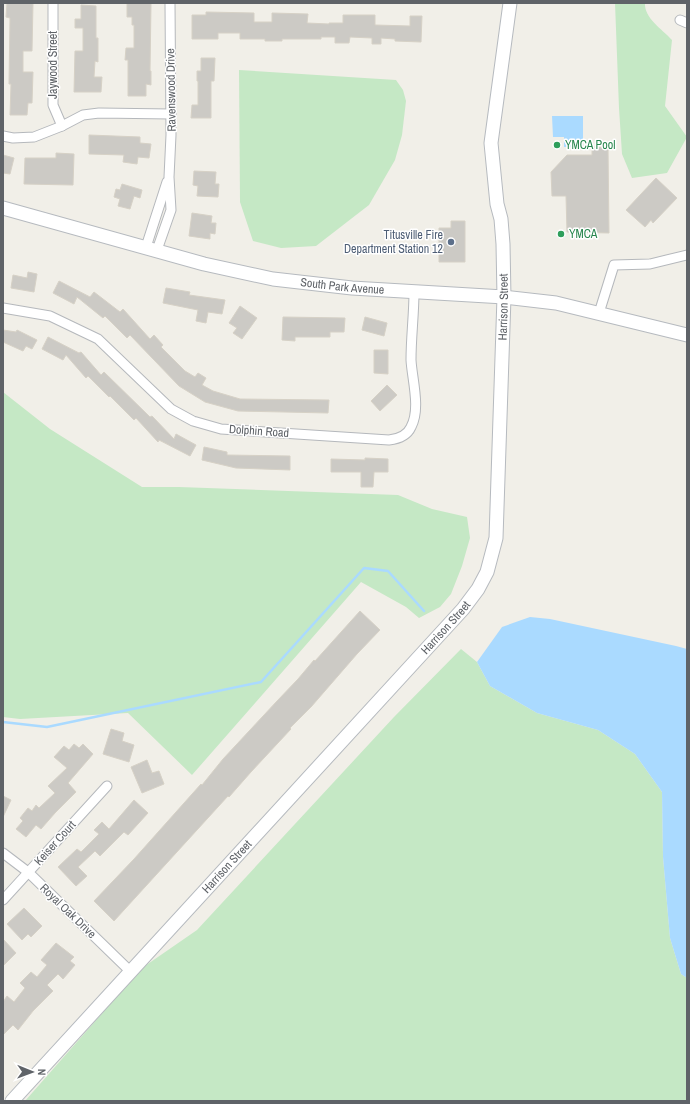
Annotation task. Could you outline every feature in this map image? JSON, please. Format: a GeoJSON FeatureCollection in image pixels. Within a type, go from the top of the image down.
{"type":"FeatureCollection","features":[{"type":"Feature","properties":{"kind":"street","name":"Jaywood Street"},"geometry":{"type":"LineString","coordinates":[[53,3],[53,105],[62,126]]}},
{"type":"Feature","properties":{"kind":"street","name":"Ravenswood Drive"},"geometry":{"type":"LineString","coordinates":[[152,249],[170,210],[170,3]]}},
{"type":"Feature","properties":{"kind":"street","name":"Harrison Street"},"geometry":{"type":"LineString","coordinates":[[12,1101],[463,609],[478,589],[487,572],[496,538],[504,297],[501,219],[497,204],[491,144],[510,3]]}},
{"type":"Feature","properties":{"kind":"street"},"geometry":{"type":"LineString","coordinates":[[3,136],[12,138],[34,137],[62,126],[84,115],[99,113],[171,114]]}},
{"type":"Feature","properties":{"kind":"street","name":"South Park Avenue"},"geometry":{"type":"LineString","coordinates":[[3,208],[204,264],[273,279],[352,288],[504,297],[556,303],[687,335]]}},
{"type":"Feature","properties":{"kind":"street"},"geometry":{"type":"LineString","coordinates":[[599,313],[614,265],[650,264],[687,255]]}},
{"type":"Feature","properties":{"kind":"street","name":"Dolphin Road"},"geometry":{"type":"LineString","coordinates":[[3,308],[50,316],[98,339],[170,409],[193,421],[221,429],[388,440],[399,439],[406,434],[412,426],[414,420],[415,404],[411,361],[414,292]]}},
{"type":"Feature","properties":{"kind":"street","name":"Keiser Court"},"geometry":{"type":"LineString","coordinates":[[3,900],[106,786]]}},
{"type":"Feature","properties":{"kind":"street","name":"Royal Oak Drive"},"geometry":{"type":"LineString","coordinates":[[3,854],[28,872],[130,971]]}},
{"type":"Feature","properties":{"kind":"green space"},"geometry":{"type":"Polygon","coordinates":[[[615,3],[645,3],[647,14],[672,40],[665,106],[687,137],[667,173],[632,178],[622,154],[615,3]]]}},
{"type":"Feature","properties":{"kind":"green space"},"geometry":{"type":"Polygon","coordinates":[[[239,70],[396,80],[403,90],[406,101],[402,135],[395,160],[369,205],[316,246],[281,248],[253,241],[240,202],[239,70]]]}},
{"type":"Feature","properties":{"kind":"green space"},"geometry":{"type":"Polygon","coordinates":[[[3,392],[50,429],[142,487],[398,495],[432,509],[467,517],[470,538],[462,566],[451,594],[440,607],[419,618],[406,607],[361,582],[192,775],[128,713],[20,719],[3,717],[3,392]]]}},
{"type":"Feature","properties":{"kind":"green space"},"geometry":{"type":"Polygon","coordinates":[[[461,649],[477,662],[490,686],[537,713],[598,730],[635,754],[662,792],[663,857],[670,938],[681,974],[687,978],[687,1101],[25,1101],[142,968],[197,930],[394,717],[461,649]]]}},
{"type":"Feature","properties":{"kind":"water"},"geometry":{"type":"Polygon","coordinates":[[[552,116],[583,116],[583,146],[564,147],[564,137],[553,137],[552,116]]]}},
{"type":"Feature","properties":{"kind":"water"},"geometry":{"type":"Polygon","coordinates":[[[530,617],[550,619],[687,649],[687,978],[681,974],[670,938],[663,857],[662,792],[635,754],[598,730],[537,713],[490,686],[477,662],[502,627],[530,617]]]}},
{"type":"Feature","properties":{"kind":"building"},"geometry":{"type":"Polygon","coordinates":[[[7,3],[33,3],[32,51],[23,51],[23,72],[33,72],[32,103],[28,103],[27,115],[10,115],[10,18],[6,17],[7,3]]]}},
{"type":"Feature","properties":{"kind":"building"},"geometry":{"type":"Polygon","coordinates":[[[127,3],[151,3],[151,85],[146,84],[146,96],[128,96],[128,60],[125,60],[126,48],[134,48],[134,25],[132,25],[132,17],[127,17],[127,3]]]}},
{"type":"Feature","properties":{"kind":"building"},"geometry":{"type":"Polygon","coordinates":[[[81,5],[96,6],[98,62],[95,61],[94,77],[102,77],[101,92],[74,92],[75,51],[83,51],[83,28],[75,28],[75,19],[81,19],[81,5]]]}},
{"type":"Feature","properties":{"kind":"building"},"geometry":{"type":"Polygon","coordinates":[[[206,12],[254,13],[254,22],[272,22],[272,13],[308,14],[307,23],[329,24],[343,23],[343,15],[375,15],[375,25],[410,26],[410,16],[422,16],[421,42],[395,41],[395,39],[381,38],[381,44],[372,44],[372,38],[350,37],[349,43],[335,43],[335,37],[265,41],[265,39],[240,39],[240,33],[218,33],[218,39],[192,39],[192,15],[206,15],[206,12]]]}},
{"type":"Feature","properties":{"kind":"building"},"geometry":{"type":"Polygon","coordinates":[[[201,58],[215,58],[214,81],[211,81],[211,118],[191,118],[192,105],[198,105],[197,71],[201,71],[201,58]]]}},
{"type":"Feature","properties":{"kind":"building"},"geometry":{"type":"Polygon","coordinates":[[[89,135],[140,137],[140,143],[151,144],[149,158],[138,157],[137,164],[123,162],[124,155],[89,154],[89,135]]]}},
{"type":"Feature","properties":{"kind":"building"},"geometry":{"type":"Polygon","coordinates":[[[592,147],[608,147],[609,233],[567,232],[566,196],[552,196],[551,172],[567,155],[592,155],[592,147]]]}},
{"type":"Feature","properties":{"kind":"building"},"geometry":{"type":"Polygon","coordinates":[[[56,153],[74,154],[73,185],[24,184],[25,158],[56,158],[56,153]]]}},
{"type":"Feature","properties":{"kind":"building"},"geometry":{"type":"Polygon","coordinates":[[[3,155],[14,158],[10,174],[3,173],[3,155]]]}},
{"type":"Feature","properties":{"kind":"building"},"geometry":{"type":"Polygon","coordinates":[[[194,171],[216,172],[215,184],[219,184],[218,197],[197,196],[198,186],[193,185],[194,171]]]}},
{"type":"Feature","properties":{"kind":"building"},"geometry":{"type":"Polygon","coordinates":[[[656,178],[677,198],[653,223],[651,220],[645,227],[626,210],[656,178]]]}},
{"type":"Feature","properties":{"kind":"building"},"geometry":{"type":"Polygon","coordinates":[[[122,184],[142,190],[140,198],[134,196],[130,209],[118,206],[120,199],[114,197],[116,189],[120,190],[122,184]]]}},
{"type":"Feature","properties":{"kind":"building"},"geometry":{"type":"Polygon","coordinates":[[[192,213],[212,216],[211,223],[216,223],[215,234],[210,233],[210,239],[189,236],[192,213]]]}},
{"type":"Feature","properties":{"kind":"building"},"geometry":{"type":"Polygon","coordinates":[[[451,221],[465,221],[465,262],[439,262],[439,228],[451,228],[451,221]]]}},
{"type":"Feature","properties":{"kind":"building"},"geometry":{"type":"Polygon","coordinates":[[[28,272],[37,274],[34,292],[11,288],[13,275],[27,278],[28,272]]]}},
{"type":"Feature","properties":{"kind":"building"},"geometry":{"type":"Polygon","coordinates":[[[59,281],[90,297],[94,292],[120,312],[123,309],[150,339],[154,335],[163,345],[161,347],[185,371],[195,377],[198,373],[206,378],[202,385],[213,391],[240,399],[329,400],[328,413],[238,411],[205,402],[179,386],[130,335],[127,338],[105,316],[103,318],[77,297],[74,304],[53,293],[59,281]]]}},
{"type":"Feature","properties":{"kind":"building"},"geometry":{"type":"Polygon","coordinates":[[[166,288],[190,292],[189,295],[225,300],[222,314],[208,312],[206,323],[196,321],[198,310],[163,303],[166,288]]]}},
{"type":"Feature","properties":{"kind":"building"},"geometry":{"type":"Polygon","coordinates":[[[240,306],[257,318],[242,339],[233,333],[237,328],[229,323],[240,306]]]}},
{"type":"Feature","properties":{"kind":"building"},"geometry":{"type":"Polygon","coordinates":[[[283,317],[345,318],[344,332],[330,332],[330,337],[295,337],[295,341],[282,340],[283,317]]]}},
{"type":"Feature","properties":{"kind":"building"},"geometry":{"type":"Polygon","coordinates":[[[365,317],[387,323],[384,336],[362,330],[365,317]]]}},
{"type":"Feature","properties":{"kind":"building"},"geometry":{"type":"Polygon","coordinates":[[[3,330],[16,332],[17,330],[37,340],[32,349],[26,346],[23,351],[3,342],[3,330]]]}},
{"type":"Feature","properties":{"kind":"building"},"geometry":{"type":"Polygon","coordinates":[[[48,337],[79,353],[81,352],[101,375],[104,372],[150,417],[152,416],[174,439],[176,434],[196,445],[190,456],[159,440],[158,442],[136,418],[134,420],[88,376],[86,378],[66,355],[63,360],[42,349],[48,337]]]}},
{"type":"Feature","properties":{"kind":"building"},"geometry":{"type":"Polygon","coordinates":[[[374,350],[388,350],[388,374],[374,373],[374,350]]]}},
{"type":"Feature","properties":{"kind":"building"},"geometry":{"type":"Polygon","coordinates":[[[387,385],[397,395],[380,411],[371,401],[387,385]]]}},
{"type":"Feature","properties":{"kind":"building"},"geometry":{"type":"Polygon","coordinates":[[[204,447],[227,452],[227,455],[290,456],[290,470],[236,468],[202,460],[204,447]]]}},
{"type":"Feature","properties":{"kind":"building"},"geometry":{"type":"Polygon","coordinates":[[[365,458],[388,459],[388,472],[374,472],[373,487],[361,487],[361,472],[331,472],[331,459],[365,460],[365,458]]]}},
{"type":"Feature","properties":{"kind":"building"},"geometry":{"type":"Polygon","coordinates":[[[360,611],[380,630],[229,797],[228,796],[114,921],[94,901],[360,611]]]}},
{"type":"Feature","properties":{"kind":"building"},"geometry":{"type":"Polygon","coordinates":[[[111,729],[124,733],[122,741],[134,745],[129,762],[103,754],[111,729]]]}},
{"type":"Feature","properties":{"kind":"building"},"geometry":{"type":"Polygon","coordinates":[[[74,744],[79,748],[83,744],[93,754],[68,783],[76,792],[41,829],[36,825],[26,837],[16,829],[23,821],[20,818],[28,808],[32,811],[36,805],[39,808],[55,793],[48,786],[67,768],[54,757],[64,746],[69,750],[74,744]]]}},
{"type":"Feature","properties":{"kind":"building"},"geometry":{"type":"Polygon","coordinates":[[[147,760],[152,773],[159,771],[164,784],[142,793],[131,767],[147,760]]]}},
{"type":"Feature","properties":{"kind":"building"},"geometry":{"type":"Polygon","coordinates":[[[3,796],[11,800],[3,817],[3,796]]]}},
{"type":"Feature","properties":{"kind":"building"},"geometry":{"type":"Polygon","coordinates":[[[134,800],[148,813],[128,835],[124,832],[100,856],[95,851],[78,867],[87,876],[76,886],[58,867],[77,849],[81,852],[99,834],[94,830],[102,822],[109,829],[134,800]]]}},
{"type":"Feature","properties":{"kind":"building"},"geometry":{"type":"Polygon","coordinates":[[[24,908],[42,926],[31,937],[28,934],[22,940],[7,924],[24,908]]]}},
{"type":"Feature","properties":{"kind":"building"},"geometry":{"type":"Polygon","coordinates":[[[3,939],[16,953],[3,966],[3,939]]]}},
{"type":"Feature","properties":{"kind":"building"},"geometry":{"type":"Polygon","coordinates":[[[56,943],[74,957],[70,961],[75,965],[63,979],[58,974],[47,985],[53,991],[33,1011],[18,1030],[13,1025],[3,1035],[3,1002],[7,996],[14,1002],[25,988],[20,983],[31,972],[37,977],[47,965],[41,960],[56,943]]]}},
{"type":"Feature","properties":{"kind":"waterway"},"geometry":{"type":"LineString","coordinates":[[3,722],[47,727],[261,682],[364,568],[388,571],[424,611]]}},
{"type":"Feature","properties":{"kind":"place","name":"YMCA Pool"},"geometry":{"type":"Point","coordinates":[557,145]}},
{"type":"Feature","properties":{"kind":"place","name":"YMCA"},"geometry":{"type":"Point","coordinates":[561,234]}},
{"type":"Feature","properties":{"kind":"place","name":"Titusville Fire Department Station 12"},"geometry":{"type":"Point","coordinates":[451,242]}}]}
